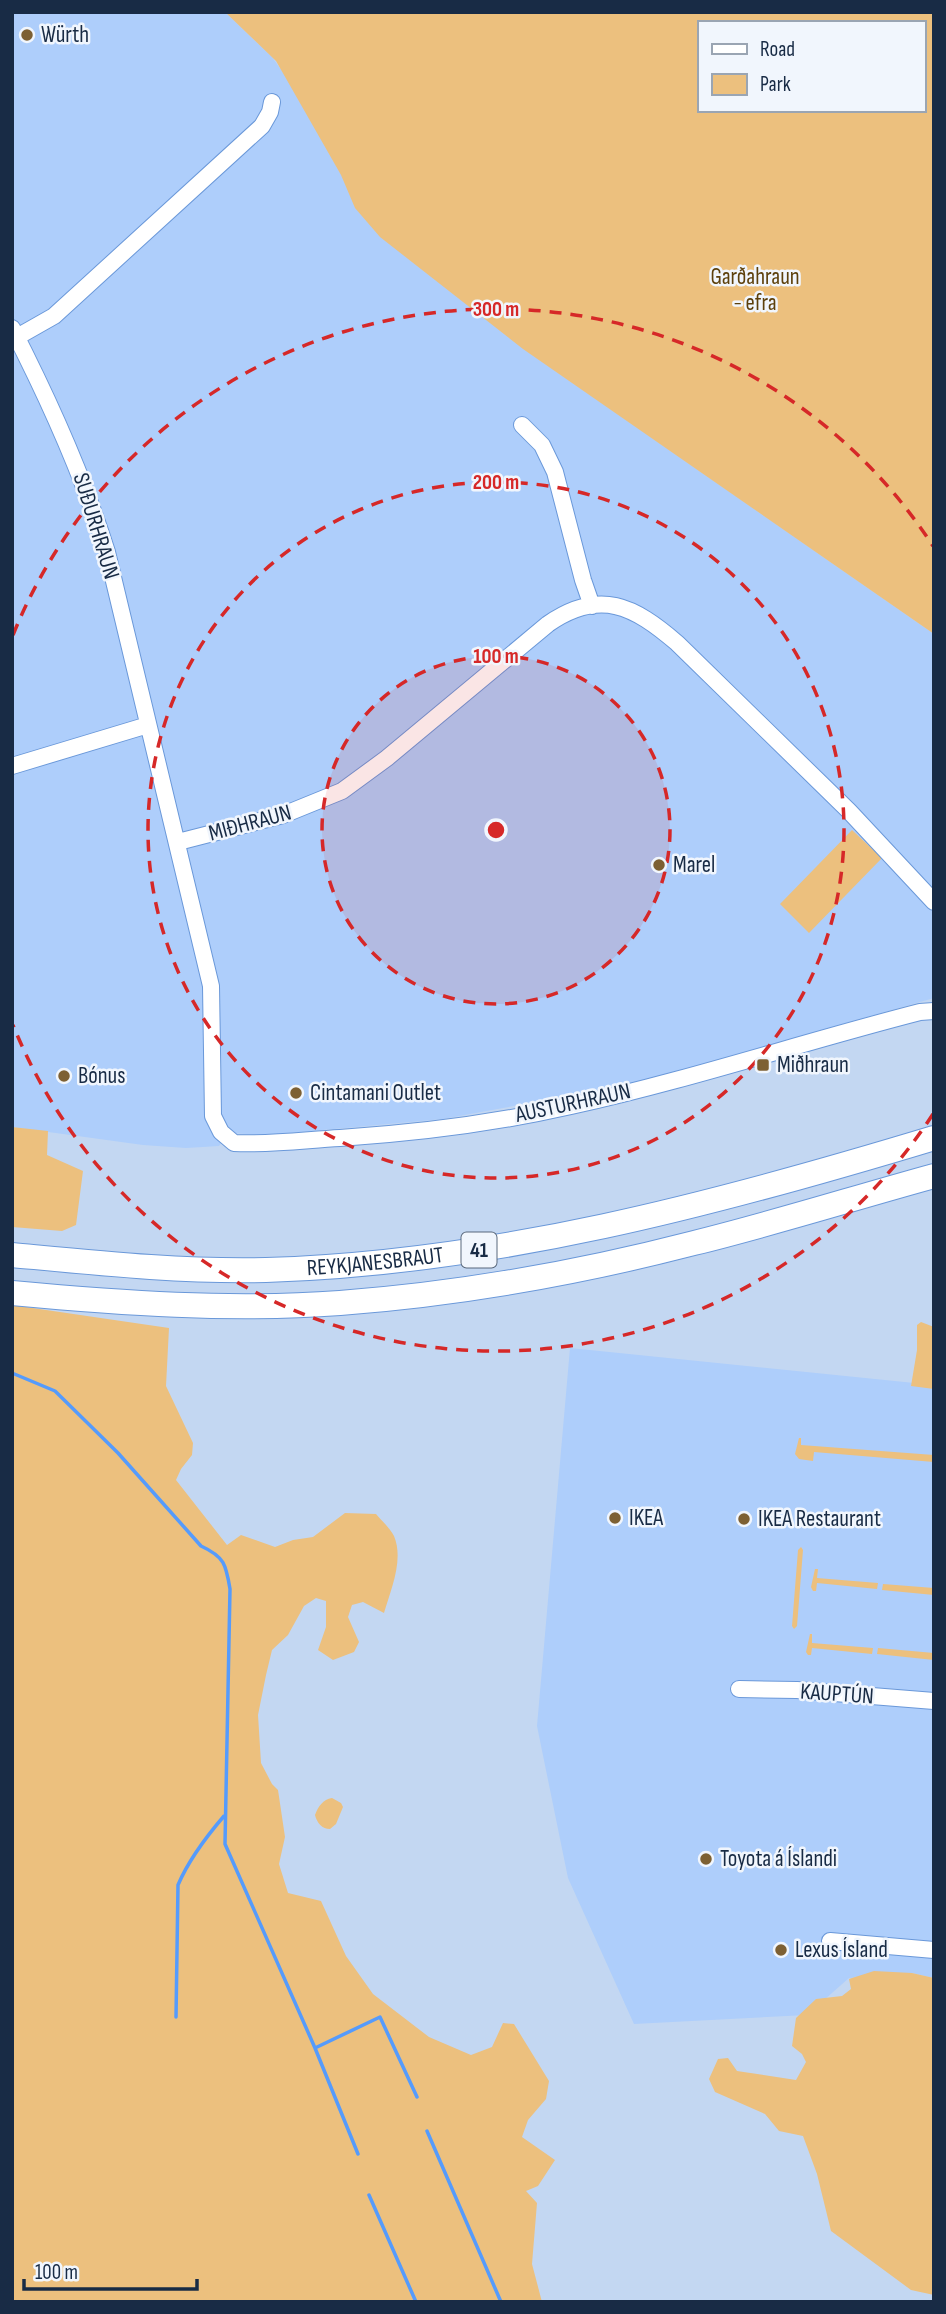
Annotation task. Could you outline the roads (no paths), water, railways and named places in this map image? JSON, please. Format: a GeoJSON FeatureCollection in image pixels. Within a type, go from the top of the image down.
{"type":"FeatureCollection","features":[{"type":"Feature","properties":{"kind":"highway","name":"REYKJANESBRAUT"},"geometry":{"type":"LineString","coordinates":[[12,1255],[184,1270],[347,1266],[439,1256],[528,1242],[665,1213],[934,1138]]}},
{"type":"Feature","properties":{"kind":"highway","name":"REYKJANESBRAUT"},"geometry":{"type":"LineString","coordinates":[[12,1293],[143,1304],[224,1307],[340,1303],[434,1293],[517,1281],[657,1252],[934,1176]]}},
{"type":"Feature","properties":{"kind":"street","name":"SUÐURHRAUN"},"geometry":{"type":"LineString","coordinates":[[148,725],[107,552],[91,499],[66,438],[14,333],[54,316],[253,135],[267,118],[272,102]]}},
{"type":"Feature","properties":{"kind":"street"},"geometry":{"type":"LineString","coordinates":[[522,425],[542,445],[555,471],[592,606]]}},
{"type":"Feature","properties":{"kind":"street","name":"MIÐHRAUN"},"geometry":{"type":"LineString","coordinates":[[178,842],[284,815],[326,800],[387,758],[548,624],[574,609],[605,605],[649,619],[677,643],[849,811],[934,902]]}},
{"type":"Feature","properties":{"kind":"street"},"geometry":{"type":"LineString","coordinates":[[12,766],[148,725]]}},
{"type":"Feature","properties":{"kind":"street","name":"MIÐHRAUN"},"geometry":{"type":"LineString","coordinates":[[148,725],[211,986],[214,1116],[221,1132]]}},
{"type":"Feature","properties":{"kind":"street","name":"AUSTURHRAUN"},"geometry":{"type":"LineString","coordinates":[[221,1132],[234,1143],[258,1143],[419,1131],[537,1113],[760,1058],[834,1034],[927,1012],[934,1000]]}},
{"type":"Feature","properties":{"kind":"street","name":"KAUPTÚN"},"geometry":{"type":"LineString","coordinates":[[739,1689],[797,1690],[934,1702]]}},
{"type":"Feature","properties":{"kind":"street"},"geometry":{"type":"LineString","coordinates":[[830,1941],[932,1950]]}},
{"type":"Feature","properties":{"kind":"waterway"},"geometry":{"type":"LineString","coordinates":[[12,1373],[55,1391],[118,1453],[201,1546],[215,1554],[223,1563],[230,1589],[225,1844],[315,2048],[358,2154]]}},
{"type":"Feature","properties":{"kind":"waterway"},"geometry":{"type":"LineString","coordinates":[[176,2017],[178,1885],[198,1849],[224,1816]]}},
{"type":"Feature","properties":{"kind":"waterway"},"geometry":{"type":"LineString","coordinates":[[315,2048],[380,2017],[417,2097]]}},
{"type":"Feature","properties":{"kind":"waterway"},"geometry":{"type":"LineString","coordinates":[[427,2131],[501,2302]]}},
{"type":"Feature","properties":{"kind":"waterway"},"geometry":{"type":"LineString","coordinates":[[369,2195],[416,2302]]}},
{"type":"Feature","properties":{"kind":"place","name":"Würth"},"geometry":{"type":"Point","coordinates":[27,35]}},
{"type":"Feature","properties":{"kind":"place","name":"Marel"},"geometry":{"type":"Point","coordinates":[659,865]}},
{"type":"Feature","properties":{"kind":"place","name":"Miðhraun"},"geometry":{"type":"Point","coordinates":[763,1065]}},
{"type":"Feature","properties":{"kind":"place","name":"Bónus"},"geometry":{"type":"Point","coordinates":[64,1076]}},
{"type":"Feature","properties":{"kind":"place","name":"Cintamani Outlet"},"geometry":{"type":"Point","coordinates":[296,1093]}},
{"type":"Feature","properties":{"kind":"place","name":"IKEA"},"geometry":{"type":"Point","coordinates":[615,1518]}},
{"type":"Feature","properties":{"kind":"place","name":"IKEA Restaurant"},"geometry":{"type":"Point","coordinates":[744,1519]}},
{"type":"Feature","properties":{"kind":"place","name":"Toyota á Íslandi"},"geometry":{"type":"Point","coordinates":[706,1859]}},
{"type":"Feature","properties":{"kind":"place","name":"Lexus Ísland"},"geometry":{"type":"Point","coordinates":[781,1950]}},
{"type":"Feature","properties":{"kind":"park label","name":"Garðahraun - efra"},"geometry":{"type":"Point","coordinates":[755,290]}}]}
